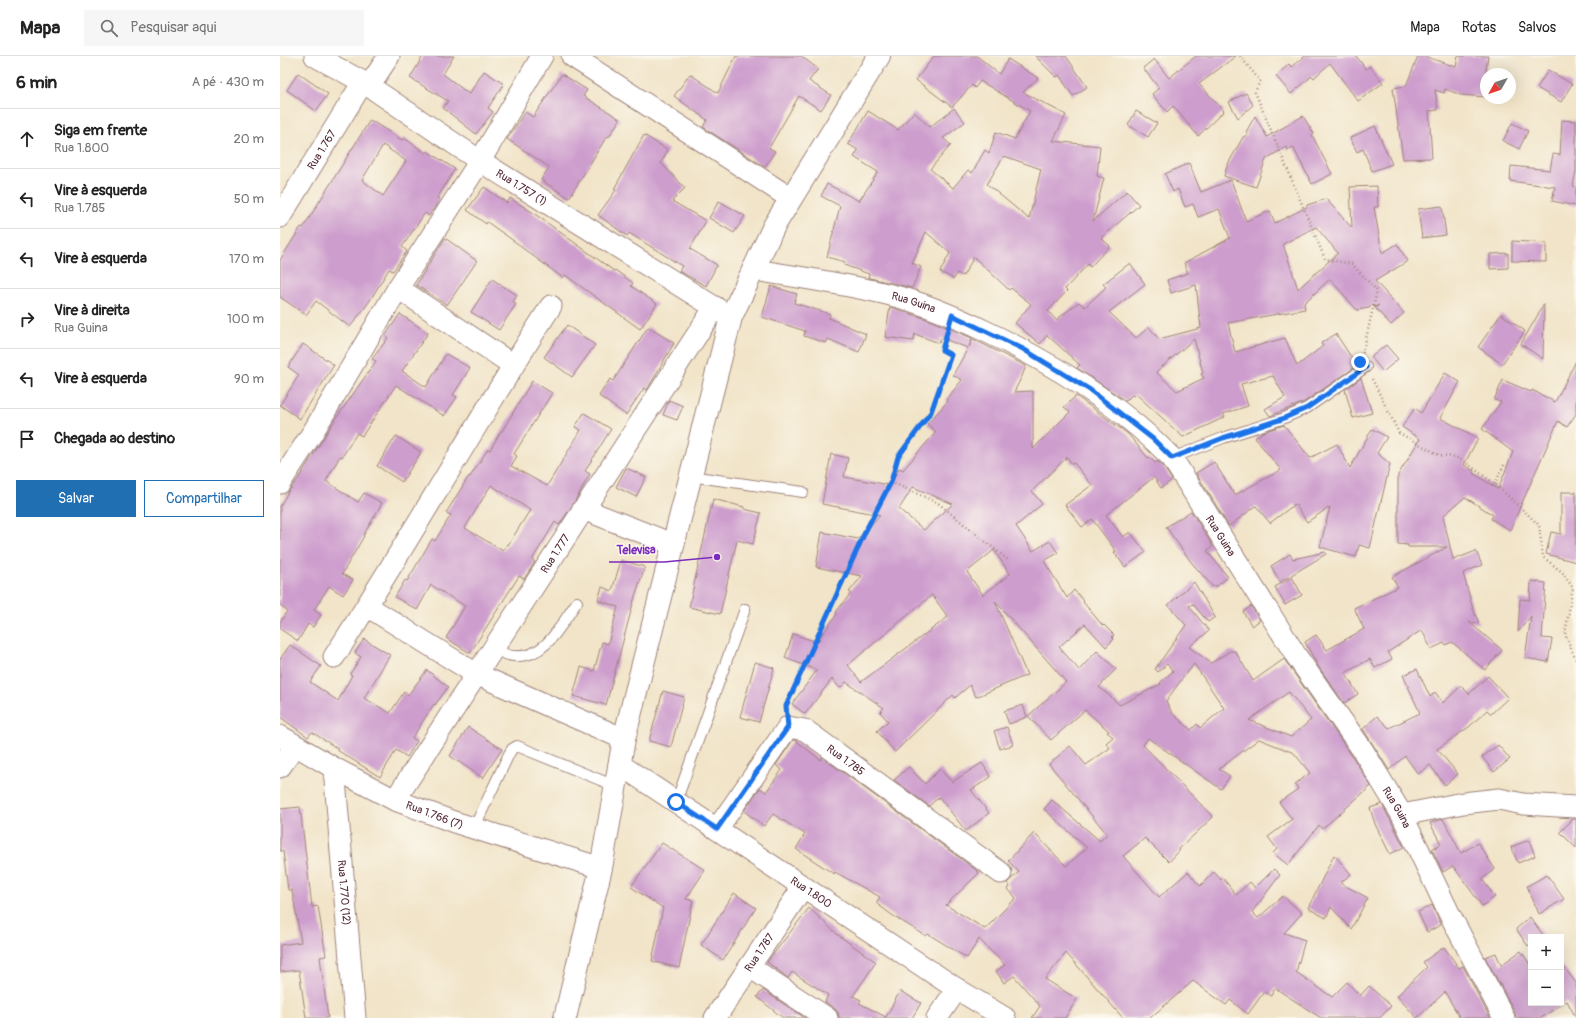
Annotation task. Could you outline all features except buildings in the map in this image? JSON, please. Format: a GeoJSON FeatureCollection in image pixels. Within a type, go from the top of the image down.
{"type":"FeatureCollection","features":[{"type":"Feature","properties":{"kind":"street","name":"Rua 1.757 (1)"},"geometry":{"type":"LineString","coordinates":[[315,56],[366,84],[480,161],[723,312]]}},
{"type":"Feature","properties":{"kind":"street","name":"Rua 1.767"},"geometry":{"type":"LineString","coordinates":[[280,217],[366,84],[389,56]]}},
{"type":"Feature","properties":{"kind":"street"},"geometry":{"type":"LineString","coordinates":[[280,483],[313,432],[398,288],[480,161],[542,56]]}},
{"type":"Feature","properties":{"kind":"street"},"geometry":{"type":"LineString","coordinates":[[572,56],[790,198]]}},
{"type":"Feature","properties":{"kind":"street"},"geometry":{"type":"LineString","coordinates":[[566,1018],[601,868],[624,739],[690,476],[723,312],[754,270],[774,226],[790,198],[880,56]]}},
{"type":"Feature","properties":{"kind":"street","name":"Rua Guina"},"geometry":{"type":"LineString","coordinates":[[754,270],[846,285],[892,295],[952,315],[1023,349],[1090,390],[1153,439],[1172,458],[1297,657],[1362,749],[1402,815],[1449,913],[1504,1018]]}},
{"type":"Feature","properties":{"kind":"street"},"geometry":{"type":"LineString","coordinates":[[398,288],[513,365]]}},
{"type":"Feature","properties":{"kind":"street"},"geometry":{"type":"LineString","coordinates":[[334,657],[367,606],[513,365],[551,306]]}},
{"type":"Feature","properties":{"kind":"street","name":"Rua 1.777"},"geometry":{"type":"LineString","coordinates":[[394,800],[583,509],[723,312]]}},
{"type":"Feature","properties":{"kind":"street"},"geometry":{"type":"LineString","coordinates":[[583,509],[672,544]]}},
{"type":"Feature","properties":{"kind":"street"},"geometry":{"type":"LineString","coordinates":[[367,606],[476,674],[624,739]]}},
{"type":"Feature","properties":{"kind":"street"},"geometry":{"type":"LineString","coordinates":[[717,829],[788,727]]}},
{"type":"Feature","properties":{"kind":"street","name":"Rua 1.785"},"geometry":{"type":"LineString","coordinates":[[788,727],[805,730],[1002,873]]}},
{"type":"Feature","properties":{"kind":"street"},"geometry":{"type":"LineString","coordinates":[[280,767],[288,741]]}},
{"type":"Feature","properties":{"kind":"street","name":"Rua 1.766 (7)"},"geometry":{"type":"LineString","coordinates":[[288,741],[334,768],[394,800],[474,828],[601,868]]}},
{"type":"Feature","properties":{"kind":"street","name":"Rua 1.800"},"geometry":{"type":"LineString","coordinates":[[619,764],[957,989],[1005,1018]]}},
{"type":"Feature","properties":{"kind":"street","name":"Rua 1.770 (12)"},"geometry":{"type":"LineString","coordinates":[[334,768],[355,1018]]}},
{"type":"Feature","properties":{"kind":"street"},"geometry":{"type":"LineString","coordinates":[[1402,815],[1463,803],[1499,799],[1523,804],[1576,807]]}},
{"type":"Feature","properties":{"kind":"street","name":"Rua 1.787"},"geometry":{"type":"LineString","coordinates":[[715,1018],[803,887]]}},
{"type":"Feature","properties":{"kind":"street"},"geometry":{"type":"LineString","coordinates":[[750,967],[827,1018]]}},
{"type":"Feature","properties":{"kind":"street"},"geometry":{"type":"LineString","coordinates":[[937,1018],[957,989]]}},
{"type":"Feature","properties":{"kind":"lane"},"geometry":{"type":"LineString","coordinates":[[1172,458],[1223,438],[1282,419],[1307,408],[1366,367]]}},
{"type":"Feature","properties":{"kind":"lane"},"geometry":{"type":"LineString","coordinates":[[690,476],[802,492]]}},
{"type":"Feature","properties":{"kind":"lane"},"geometry":{"type":"LineString","coordinates":[[493,648],[512,656],[522,656],[535,653],[548,644],[577,602]]}},
{"type":"Feature","properties":{"kind":"lane"},"geometry":{"type":"LineString","coordinates":[[676,802],[745,609]]}},
{"type":"Feature","properties":{"kind":"lane"},"geometry":{"type":"LineString","coordinates":[[474,828],[509,754],[512,749],[517,746],[615,786]]}},
{"type":"Feature","properties":{"kind":"path"},"geometry":{"type":"LineString","coordinates":[[1240,56],[1260,81],[1255,92],[1324,259],[1352,264],[1377,291],[1360,362],[1366,367],[1399,433],[1439,455],[1456,457],[1469,465],[1495,484],[1539,525],[1543,557],[1562,572],[1573,588],[1564,634],[1576,660]]}},
{"type":"Feature","properties":{"kind":"path"},"geometry":{"type":"LineString","coordinates":[[788,727],[786,706],[866,530],[891,482],[898,457],[931,412],[951,355],[942,350],[952,315]]}},
{"type":"Feature","properties":{"kind":"path"},"geometry":{"type":"LineString","coordinates":[[1495,484],[1505,462]]}},
{"type":"Feature","properties":{"kind":"path"},"geometry":{"type":"LineString","coordinates":[[891,482],[938,503],[1008,560]]}},
{"type":"Feature","properties":{"kind":"place","name":"Televisa"},"geometry":{"type":"Point","coordinates":[717,557]}},
{"type":"Feature","properties":{"kind":"route"},"geometry":{"type":"LineString","coordinates":[[676,802],[717,829],[788,727],[786,706],[866,530],[891,482],[898,457],[931,412],[951,355],[942,350],[952,315],[1023,349],[1090,390],[1153,439],[1172,458],[1223,438],[1282,419],[1307,408],[1366,367],[1360,362]]}}]}
